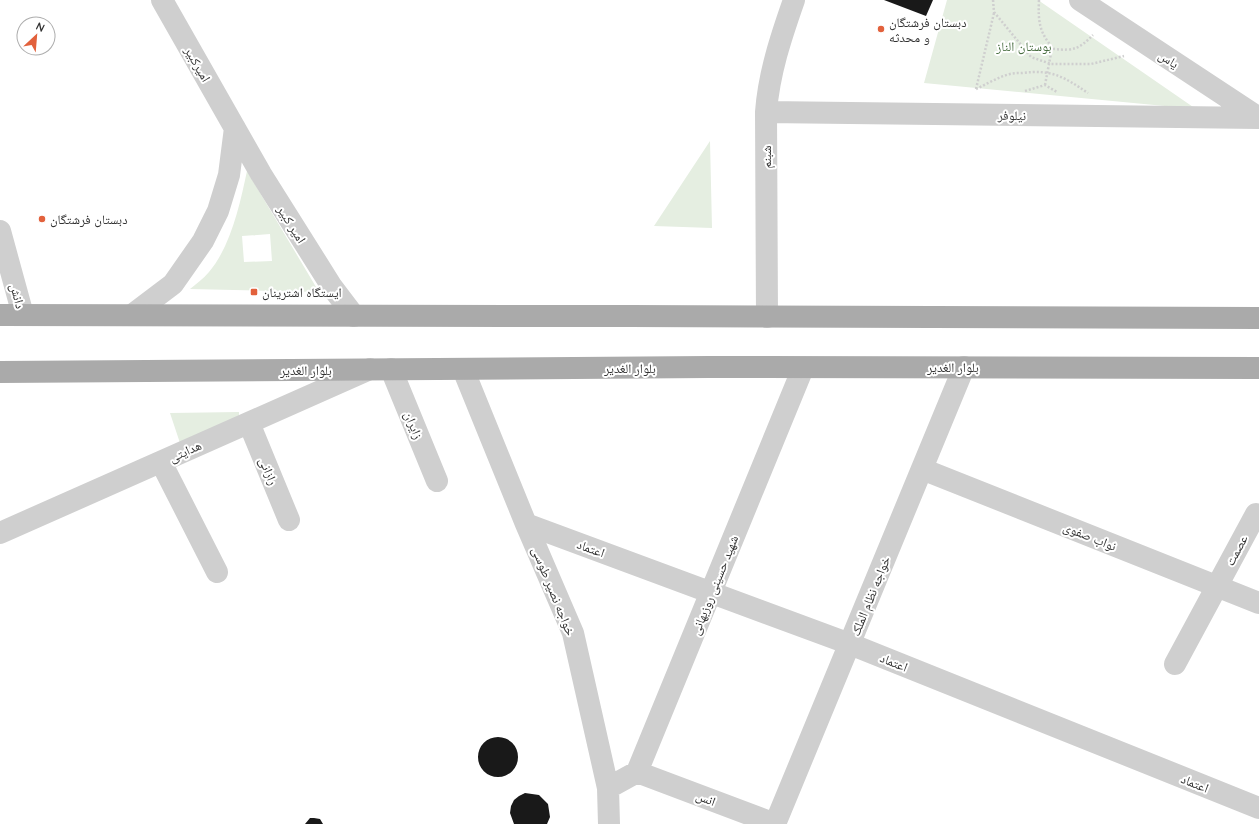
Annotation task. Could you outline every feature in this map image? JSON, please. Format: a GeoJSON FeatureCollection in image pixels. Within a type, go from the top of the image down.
{"type":"FeatureCollection","features":[{"type":"Feature","properties":{"kind":"main road"},"geometry":{"type":"LineString","coordinates":[[0,315],[1259,318]]}},
{"type":"Feature","properties":{"kind":"main road","name":"بلوار الغدیر"},"geometry":{"type":"LineString","coordinates":[[0,372],[964,367],[1259,368]]}},
{"type":"Feature","properties":{"kind":"street","name":"امیرکبیر"},"geometry":{"type":"LineString","coordinates":[[162,0],[235,128]]}},
{"type":"Feature","properties":{"kind":"street","name":"شبنم"},"geometry":{"type":"LineString","coordinates":[[767,317],[766,112],[768,92],[777,48],[794,0]]}},
{"type":"Feature","properties":{"kind":"street","name":"یاس"},"geometry":{"type":"LineString","coordinates":[[1080,0],[1259,118]]}},
{"type":"Feature","properties":{"kind":"street","name":"نیلوفر"},"geometry":{"type":"LineString","coordinates":[[766,112],[1259,118]]}},
{"type":"Feature","properties":{"kind":"street"},"geometry":{"type":"LineString","coordinates":[[132,315],[173,284],[203,241],[218,210],[229,175],[235,128]]}},
{"type":"Feature","properties":{"kind":"street","name":"امیر کبیر"},"geometry":{"type":"LineString","coordinates":[[235,128],[261,174],[308,250],[332,287],[354,316]]}},
{"type":"Feature","properties":{"kind":"street","name":"دانش"},"geometry":{"type":"LineString","coordinates":[[0,231],[23,315]]}},
{"type":"Feature","properties":{"kind":"street","name":"خواجه نظام الملک"},"geometry":{"type":"LineString","coordinates":[[775,824],[964,367]]}},
{"type":"Feature","properties":{"kind":"street","name":"شهید حسینی روزبهانی"},"geometry":{"type":"LineString","coordinates":[[637,772],[803,368]]}},
{"type":"Feature","properties":{"kind":"street","name":"هدایتی"},"geometry":{"type":"LineString","coordinates":[[0,533],[248,423],[380,369]]}},
{"type":"Feature","properties":{"kind":"street","name":"زایران"},"geometry":{"type":"LineString","coordinates":[[380,369],[437,481]]}},
{"type":"Feature","properties":{"kind":"street","name":"خواجه نصیر طوسی"},"geometry":{"type":"LineString","coordinates":[[463,369],[526,524],[573,633],[608,788],[609,824]]}},
{"type":"Feature","properties":{"kind":"street","name":"رازانی"},"geometry":{"type":"LineString","coordinates":[[248,423],[289,520]]}},
{"type":"Feature","properties":{"kind":"street"},"geometry":{"type":"LineString","coordinates":[[161,462],[217,572]]}},
{"type":"Feature","properties":{"kind":"street","name":"نواب صفوی"},"geometry":{"type":"LineString","coordinates":[[922,469],[1259,603]]}},
{"type":"Feature","properties":{"kind":"street","name":"عصمت"},"geometry":{"type":"LineString","coordinates":[[1175,664],[1256,514]]}},
{"type":"Feature","properties":{"kind":"street","name":"اعتماد"},"geometry":{"type":"LineString","coordinates":[[526,524],[850,644],[1259,808]]}},
{"type":"Feature","properties":{"kind":"street"},"geometry":{"type":"LineString","coordinates":[[608,788],[637,772]]}},
{"type":"Feature","properties":{"kind":"street","name":"انس"},"geometry":{"type":"LineString","coordinates":[[637,772],[775,824]]}},
{"type":"Feature","properties":{"kind":"path"},"geometry":{"type":"LineString","coordinates":[[969,115],[994,12],[993,0]]}},
{"type":"Feature","properties":{"kind":"path"},"geometry":{"type":"LineString","coordinates":[[1039,0],[1039,24],[1045,39],[1054,49],[1068,50],[1076,48],[1091,37],[1108,18]]}},
{"type":"Feature","properties":{"kind":"path"},"geometry":{"type":"LineString","coordinates":[[994,12],[1032,57],[1049,63],[1091,64],[1121,58],[1148,44]]}},
{"type":"Feature","properties":{"kind":"path"},"geometry":{"type":"LineString","coordinates":[[1045,86],[1052,48]]}},
{"type":"Feature","properties":{"kind":"path"},"geometry":{"type":"LineString","coordinates":[[976,89],[1010,74],[1051,72],[1067,79],[1091,95]]}},
{"type":"Feature","properties":{"kind":"green space","name":"بوستان الناز"},"geometry":{"type":"Polygon","coordinates":[[[947,0],[1038,0],[1196,109],[924,83],[947,0]]]}},
{"type":"Feature","properties":{"kind":"green space"},"geometry":{"type":"Polygon","coordinates":[[[710,141],[712,228],[654,226],[710,141]]]}},
{"type":"Feature","properties":{"kind":"green space"},"geometry":{"type":"Polygon","coordinates":[[[247,171],[319,292],[190,289],[209,272],[217,262],[223,250],[238,211],[247,171]],[[270,234],[242,236],[244,262],[272,261],[270,234]]]}},
{"type":"Feature","properties":{"kind":"green space"},"geometry":{"type":"Polygon","coordinates":[[[239,412],[239,419],[181,446],[170,413],[239,412]]]}},
{"type":"Feature","properties":{"kind":"building"},"geometry":{"type":"Polygon","coordinates":[[[884,0],[933,0],[926,16],[884,0]]]}},
{"type":"Feature","properties":{"kind":"building"},"geometry":{"type":"Polygon","coordinates":[[[494,737],[502,737],[509,740],[515,746],[518,757],[515,768],[509,774],[502,777],[494,777],[487,774],[481,768],[478,761],[478,753],[481,746],[487,740],[494,737]]]}},
{"type":"Feature","properties":{"kind":"building"},"geometry":{"type":"Polygon","coordinates":[[[525,793],[539,795],[548,804],[550,817],[547,824],[514,824],[510,813],[511,806],[514,800],[525,793]]]}},
{"type":"Feature","properties":{"kind":"building"},"geometry":{"type":"Polygon","coordinates":[[[310,818],[320,819],[323,824],[305,824],[310,818]]]}},
{"type":"Feature","properties":{"kind":"place","name":"دبستان فرشتگان و محدثه"},"geometry":{"type":"Point","coordinates":[881,29]}},
{"type":"Feature","properties":{"kind":"place","name":"دبستان فرشتگان"},"geometry":{"type":"Point","coordinates":[42,219]}},
{"type":"Feature","properties":{"kind":"place","name":"ایستگاه اشترینان"},"geometry":{"type":"Point","coordinates":[254,292]}}]}
